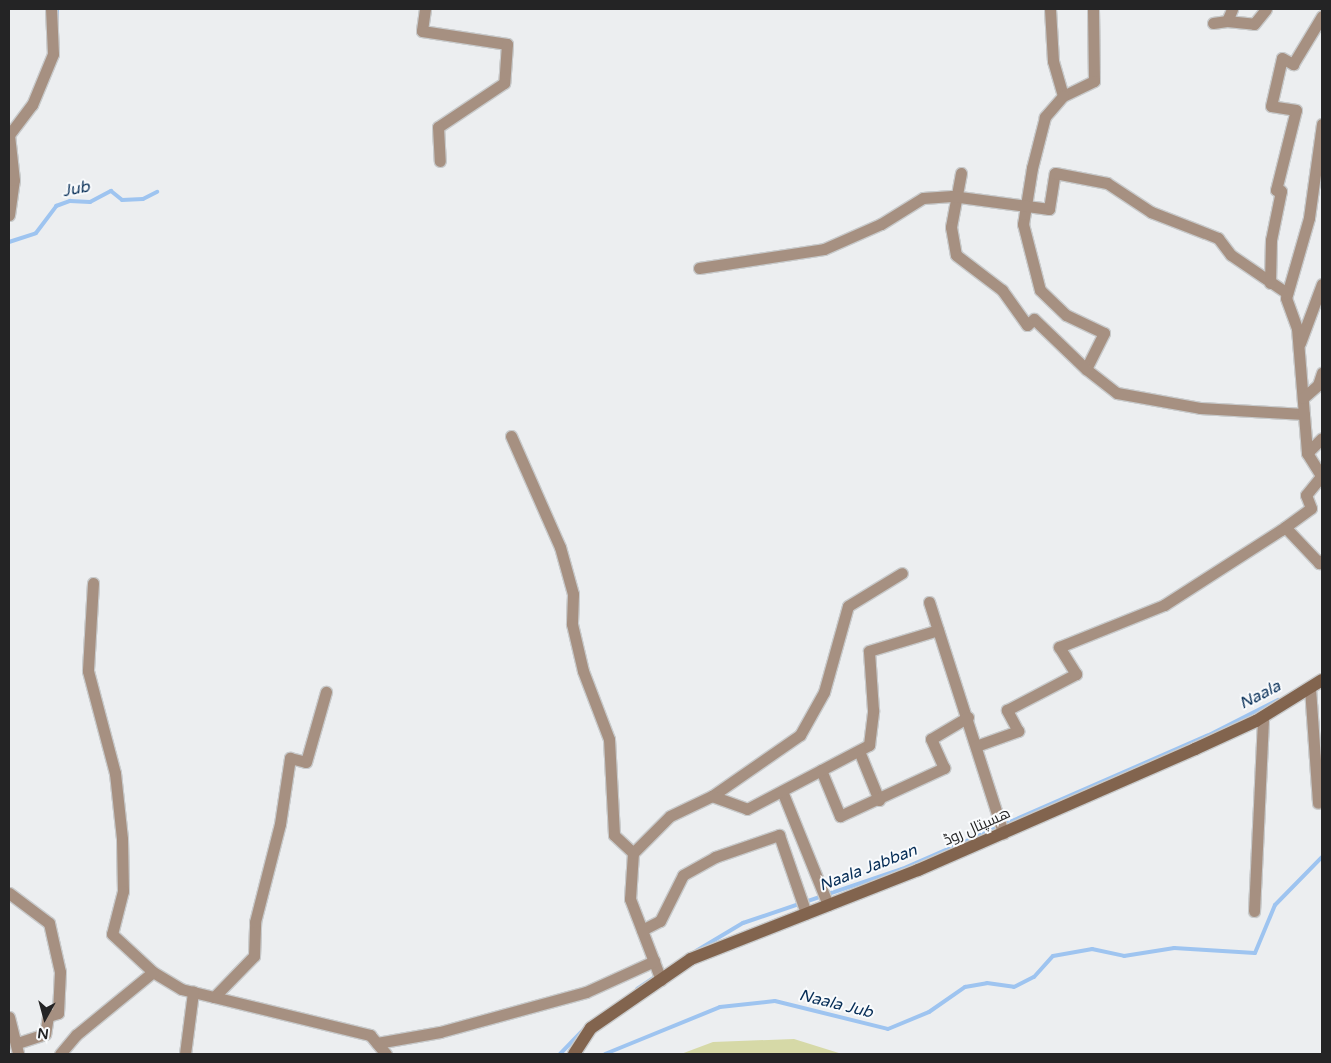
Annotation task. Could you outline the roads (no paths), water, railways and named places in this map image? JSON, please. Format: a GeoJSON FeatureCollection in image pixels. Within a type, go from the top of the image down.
{"type":"FeatureCollection","features":[{"type":"Feature","properties":{"kind":"main road","name":"ھسپتال روڈ"},"geometry":{"type":"LineString","coordinates":[[574,1054],[591,1028],[691,959],[1003,833],[1263,717],[1322,680]]}},
{"type":"Feature","properties":{"kind":"street"},"geometry":{"type":"LineString","coordinates":[[9,215],[14,180],[9,135],[32,105],[53,54],[51,9]]}},
{"type":"Feature","properties":{"kind":"street"},"geometry":{"type":"LineString","coordinates":[[425,9],[422,31],[507,44],[504,83],[438,127],[440,161]]}},
{"type":"Feature","properties":{"kind":"street"},"geometry":{"type":"LineString","coordinates":[[1050,9],[1052,61],[1063,96]]}},
{"type":"Feature","properties":{"kind":"street"},"geometry":{"type":"LineString","coordinates":[[1086,369],[1104,333],[1066,315],[1040,290],[1023,224],[1045,117],[1063,96],[1094,81],[1094,9]]}},
{"type":"Feature","properties":{"kind":"street"},"geometry":{"type":"LineString","coordinates":[[1227,21],[1232,9]]}},
{"type":"Feature","properties":{"kind":"street"},"geometry":{"type":"LineString","coordinates":[[1213,23],[1227,21],[1254,24],[1266,9]]}},
{"type":"Feature","properties":{"kind":"street"},"geometry":{"type":"LineString","coordinates":[[1270,283],[1271,240],[1281,191],[1276,190],[1296,110],[1271,106],[1282,58],[1294,64],[1322,16]]}},
{"type":"Feature","properties":{"kind":"street"},"geometry":{"type":"LineString","coordinates":[[976,746],[1018,732],[1007,710],[1076,674],[1060,647],[1164,605],[1285,527],[1311,508],[1306,495],[1322,476],[1307,453],[1299,347],[1287,293],[1310,218],[1322,124]]}},
{"type":"Feature","properties":{"kind":"street"},"geometry":{"type":"LineString","coordinates":[[961,173],[950,227],[956,255],[1002,290],[1027,325],[1034,318],[1086,369],[1117,393],[1200,408],[1304,414]]}},
{"type":"Feature","properties":{"kind":"street"},"geometry":{"type":"LineString","coordinates":[[699,268],[824,250],[882,224],[923,198],[956,196],[1049,209],[1055,173],[1108,184],[1151,212],[1218,238],[1231,255],[1287,293]]}},
{"type":"Feature","properties":{"kind":"street"},"geometry":{"type":"LineString","coordinates":[[1299,347],[1322,284]]}},
{"type":"Feature","properties":{"kind":"street"},"geometry":{"type":"LineString","coordinates":[[1303,398],[1318,385],[1322,373]]}},
{"type":"Feature","properties":{"kind":"street"},"geometry":{"type":"LineString","coordinates":[[511,436],[560,547],[573,594],[572,624],[583,671],[610,739],[614,835],[633,853]]}},
{"type":"Feature","properties":{"kind":"street"},"geometry":{"type":"LineString","coordinates":[[1307,453],[1322,438]]}},
{"type":"Feature","properties":{"kind":"street"},"geometry":{"type":"LineString","coordinates":[[1285,527],[1319,563],[1322,560]]}},
{"type":"Feature","properties":{"kind":"street"},"geometry":{"type":"LineString","coordinates":[[661,980],[630,898],[633,853],[670,816],[712,796],[800,735],[824,692],[848,606],[902,573]]}},
{"type":"Feature","properties":{"kind":"street"},"geometry":{"type":"LineString","coordinates":[[93,583],[88,670],[115,773],[122,839],[123,891],[112,934],[153,972],[193,992],[370,1035],[386,1054]]}},
{"type":"Feature","properties":{"kind":"street"},"geometry":{"type":"LineString","coordinates":[[929,602],[968,717],[1003,833]]}},
{"type":"Feature","properties":{"kind":"street"},"geometry":{"type":"LineString","coordinates":[[712,796],[748,810],[869,745],[873,710],[869,651],[938,630]]}},
{"type":"Feature","properties":{"kind":"street"},"geometry":{"type":"LineString","coordinates":[[1310,688],[1318,802]]}},
{"type":"Feature","properties":{"kind":"street"},"geometry":{"type":"LineString","coordinates":[[214,997],[254,956],[255,922],[280,824],[290,758],[306,762],[326,692]]}},
{"type":"Feature","properties":{"kind":"street"},"geometry":{"type":"LineString","coordinates":[[821,770],[840,816],[944,768],[931,739],[968,717]]}},
{"type":"Feature","properties":{"kind":"street"},"geometry":{"type":"LineString","coordinates":[[1254,911],[1263,717]]}},
{"type":"Feature","properties":{"kind":"street"},"geometry":{"type":"LineString","coordinates":[[859,750],[878,800]]}},
{"type":"Feature","properties":{"kind":"street"},"geometry":{"type":"LineString","coordinates":[[782,791],[827,904]]}},
{"type":"Feature","properties":{"kind":"street"},"geometry":{"type":"LineString","coordinates":[[642,930],[660,921],[683,875],[715,857],[779,835],[806,912]]}},
{"type":"Feature","properties":{"kind":"street"},"geometry":{"type":"LineString","coordinates":[[9,893],[49,923],[60,972],[58,1014],[48,1016],[45,1034],[17,1048],[9,1018]]}},
{"type":"Feature","properties":{"kind":"street"},"geometry":{"type":"LineString","coordinates":[[377,1044],[440,1032],[586,992],[654,961]]}},
{"type":"Feature","properties":{"kind":"street"},"geometry":{"type":"LineString","coordinates":[[60,1054],[76,1035],[153,972]]}},
{"type":"Feature","properties":{"kind":"street"},"geometry":{"type":"LineString","coordinates":[[185,1054],[193,992]]}},
{"type":"Feature","properties":{"kind":"waterway","name":"Jub"},"geometry":{"type":"LineString","coordinates":[[57,10],[57,25]]}},
{"type":"Feature","properties":{"kind":"waterway","name":"Jub"},"geometry":{"type":"LineString","coordinates":[[9,242],[36,233],[56,206],[70,201],[90,202],[111,191],[122,200],[143,199],[157,192]]}},
{"type":"Feature","properties":{"kind":"waterway","name":"Naala Jabban"},"geometry":{"type":"LineString","coordinates":[[696,951],[743,923],[902,869],[1207,736],[1278,700]]}},
{"type":"Feature","properties":{"kind":"waterway","name":"Naala Jub"},"geometry":{"type":"LineString","coordinates":[[605,1054],[720,1007],[775,1001],[888,1029],[929,1012],[965,987],[987,983],[1014,987],[1034,977],[1053,956],[1092,949],[1124,956],[1174,948],[1255,953],[1275,905],[1322,857]]}},
{"type":"Feature","properties":{"kind":"waterway","name":"Naala Jabban"},"geometry":{"type":"LineString","coordinates":[[637,989],[656,976]]}},
{"type":"Feature","properties":{"kind":"waterway","name":"Naala Jabban"},"geometry":{"type":"LineString","coordinates":[[560,1054],[587,1026]]}},
{"type":"Feature","properties":{"kind":"water label","name":"Naala"},"geometry":{"type":"Point","coordinates":[1260,695]}}]}
